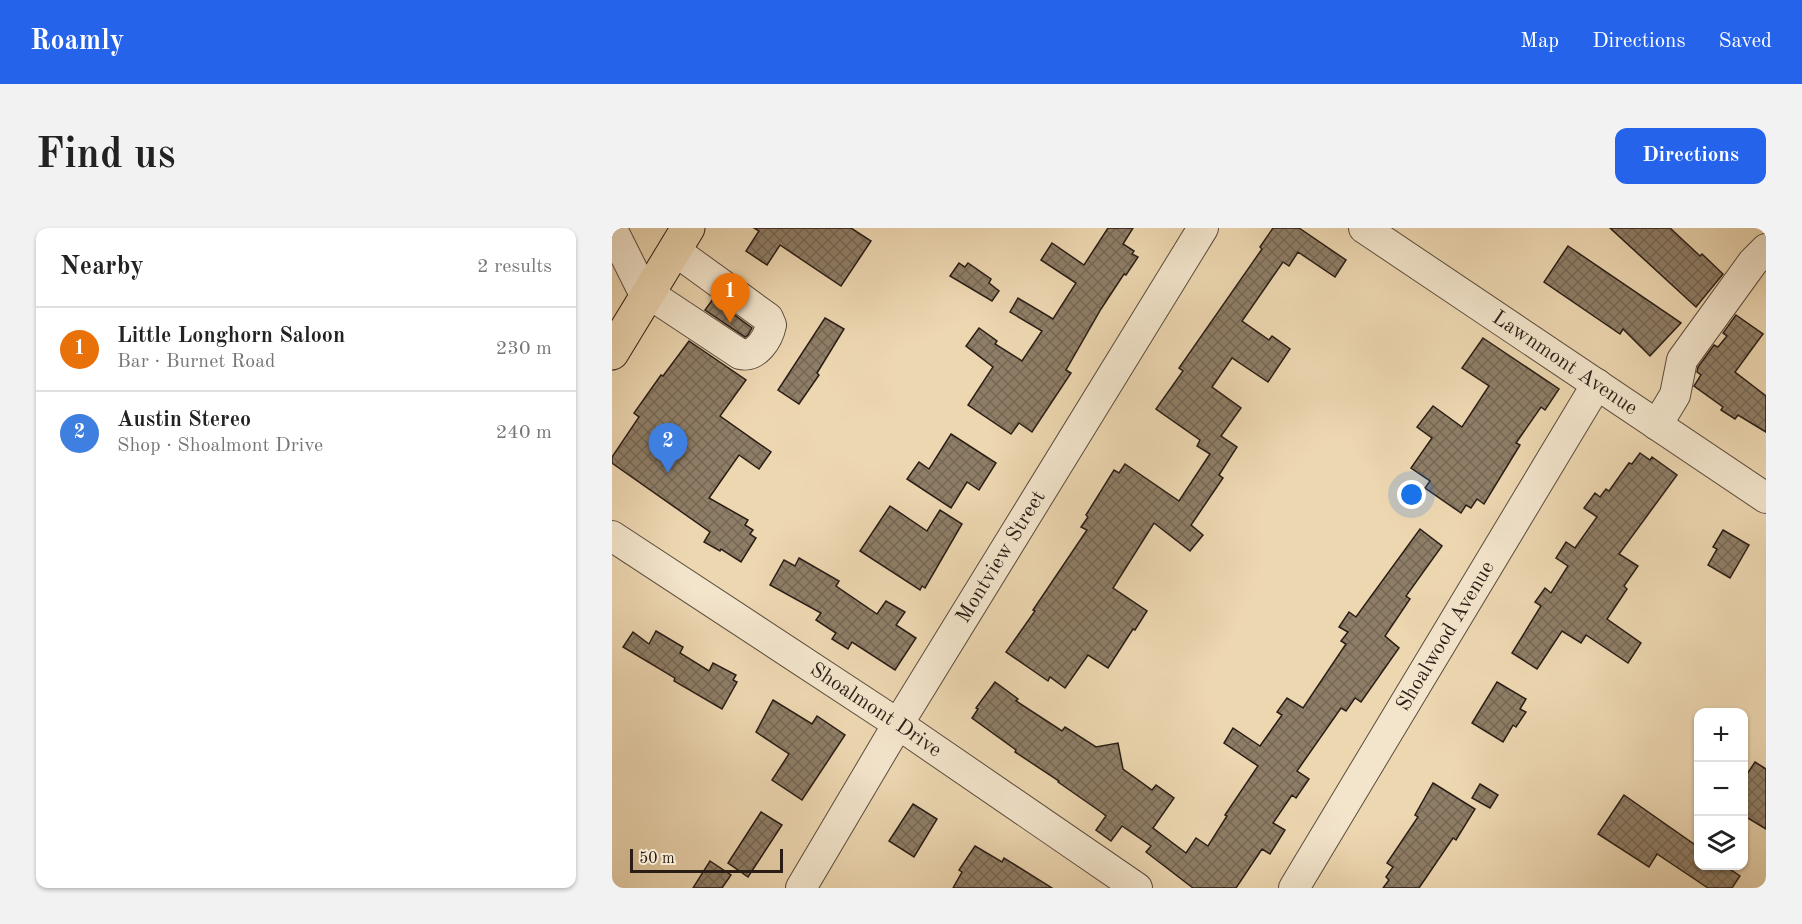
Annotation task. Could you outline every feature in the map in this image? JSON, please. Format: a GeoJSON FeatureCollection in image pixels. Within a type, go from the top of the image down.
{"type":"FeatureCollection","features":[{"type":"Feature","properties":{"kind":"main road"},"geometry":{"type":"LineString","coordinates":[[612,353],[634,307],[681,239]]}},
{"type":"Feature","properties":{"kind":"street","name":"Montview Street"},"geometry":{"type":"LineString","coordinates":[[814,883],[898,724],[1203,228]]}},
{"type":"Feature","properties":{"kind":"street","name":"Lawnmont Avenue"},"geometry":{"type":"LineString","coordinates":[[1364,228],[1766,498]]}},
{"type":"Feature","properties":{"kind":"street"},"geometry":{"type":"LineString","coordinates":[[612,229],[634,307],[740,354],[746,356],[752,354],[766,338],[771,325],[768,318],[681,239]]}},
{"type":"Feature","properties":{"kind":"street"},"geometry":{"type":"LineString","coordinates":[[1657,425],[1675,395],[1682,360],[1753,262],[1766,249]]}},
{"type":"Feature","properties":{"kind":"street","name":"Shoalwood Avenue"},"geometry":{"type":"LineString","coordinates":[[1294,888],[1597,384]]}},
{"type":"Feature","properties":{"kind":"street","name":"Shoalmont Drive"},"geometry":{"type":"LineString","coordinates":[[612,536],[898,724],[1137,888]]}},
{"type":"Feature","properties":{"kind":"building"},"geometry":{"type":"Polygon","coordinates":[[[754,228],[851,228],[871,241],[841,286],[780,245],[767,265],[746,251],[759,231],[754,228]]]}},
{"type":"Feature","properties":{"kind":"building"},"geometry":{"type":"Polygon","coordinates":[[[1108,228],[1133,228],[1123,244],[1134,251],[1132,254],[1138,257],[1101,309],[1066,370],[1071,373],[1032,432],[1019,423],[1011,434],[968,405],[993,367],[966,346],[979,328],[997,341],[995,344],[1022,361],[1042,331],[1010,312],[1018,298],[1053,319],[1076,283],[1041,260],[1052,243],[1084,265],[1108,228]]]}},
{"type":"Feature","properties":{"kind":"building"},"geometry":{"type":"Polygon","coordinates":[[[1273,228],[1299,228],[1346,260],[1335,277],[1298,252],[1289,266],[1283,262],[1242,321],[1269,340],[1272,336],[1290,349],[1268,382],[1232,358],[1212,387],[1241,408],[1221,436],[1237,447],[1219,475],[1223,478],[1191,525],[1203,535],[1190,551],[1154,523],[1113,588],[1147,611],[1135,630],[1133,629],[1108,668],[1088,655],[1065,688],[1050,677],[1048,681],[1006,652],[1087,530],[1081,527],[1088,517],[1086,515],[1114,470],[1119,473],[1125,464],[1179,501],[1210,454],[1197,446],[1200,440],[1156,409],[1183,371],[1179,368],[1262,249],[1260,247],[1273,228]]]}},
{"type":"Feature","properties":{"kind":"building"},"geometry":{"type":"Polygon","coordinates":[[[1610,228],[1670,228],[1723,274],[1696,307],[1610,228]]]}},
{"type":"Feature","properties":{"kind":"building"},"geometry":{"type":"Polygon","coordinates":[[[1568,246],[1681,323],[1650,356],[1623,329],[1620,334],[1544,282],[1568,246]]]}},
{"type":"Feature","properties":{"kind":"building"},"geometry":{"type":"Polygon","coordinates":[[[959,263],[965,267],[968,263],[991,279],[989,283],[999,291],[992,301],[950,276],[959,263]]]}},
{"type":"Feature","properties":{"kind":"building"},"geometry":{"type":"Polygon","coordinates":[[[713,299],[752,328],[748,335],[745,337],[705,310],[713,299]]]}},
{"type":"Feature","properties":{"kind":"building"},"geometry":{"type":"Polygon","coordinates":[[[1736,315],[1763,334],[1735,372],[1766,396],[1766,432],[1738,415],[1735,419],[1721,410],[1723,407],[1694,386],[1701,375],[1697,372],[1698,367],[1714,345],[1718,347],[1727,336],[1723,333],[1736,315]]]}},
{"type":"Feature","properties":{"kind":"building"},"geometry":{"type":"Polygon","coordinates":[[[825,318],[844,329],[817,373],[819,375],[799,404],[778,390],[825,318]]]}},
{"type":"Feature","properties":{"kind":"building"},"geometry":{"type":"Polygon","coordinates":[[[1483,338],[1559,389],[1545,410],[1541,407],[1516,443],[1520,445],[1484,504],[1477,499],[1471,508],[1466,505],[1461,513],[1425,488],[1430,481],[1411,468],[1432,438],[1417,427],[1433,406],[1462,427],[1489,386],[1462,368],[1483,338]]]}},
{"type":"Feature","properties":{"kind":"building"},"geometry":{"type":"Polygon","coordinates":[[[689,341],[746,380],[720,416],[771,452],[759,469],[739,455],[709,498],[748,520],[745,525],[753,530],[750,534],[756,538],[741,562],[721,549],[720,551],[704,542],[710,532],[612,463],[612,457],[639,417],[634,413],[689,341]]]}},
{"type":"Feature","properties":{"kind":"building"},"geometry":{"type":"Polygon","coordinates":[[[951,434],[996,463],[979,490],[967,482],[951,508],[907,479],[919,462],[929,469],[951,434]]]}},
{"type":"Feature","properties":{"kind":"building"},"geometry":{"type":"Polygon","coordinates":[[[1640,453],[1650,460],[1652,457],[1677,475],[1619,554],[1638,566],[1624,586],[1627,589],[1607,619],[1641,643],[1628,663],[1586,635],[1581,643],[1562,631],[1537,669],[1512,653],[1541,606],[1535,602],[1545,588],[1551,593],[1568,566],[1556,558],[1566,542],[1575,548],[1597,517],[1584,508],[1595,493],[1600,497],[1606,489],[1609,491],[1629,463],[1632,464],[1640,453]]]}},
{"type":"Feature","properties":{"kind":"building"},"geometry":{"type":"Polygon","coordinates":[[[890,506],[927,531],[940,510],[962,524],[925,588],[922,586],[920,590],[860,551],[890,506]]]}},
{"type":"Feature","properties":{"kind":"building"},"geometry":{"type":"Polygon","coordinates":[[[1420,529],[1442,546],[1406,596],[1410,599],[1385,636],[1399,648],[1361,702],[1355,698],[1346,711],[1341,708],[1297,771],[1309,779],[1296,798],[1292,795],[1273,823],[1285,830],[1270,854],[1262,849],[1236,888],[1193,888],[1146,852],[1151,846],[1122,826],[1111,841],[1096,830],[1106,816],[1015,752],[1016,750],[972,718],[978,709],[976,708],[995,682],[1018,699],[1016,701],[1062,731],[1065,727],[1096,747],[1118,743],[1123,769],[1152,790],[1156,785],[1174,798],[1153,828],[1186,853],[1196,838],[1208,846],[1227,816],[1225,815],[1258,766],[1224,743],[1233,728],[1260,746],[1282,715],[1277,712],[1287,698],[1303,708],[1346,644],[1341,641],[1348,632],[1339,627],[1349,612],[1356,617],[1420,529]]]}},
{"type":"Feature","properties":{"kind":"building"},"geometry":{"type":"Polygon","coordinates":[[[1723,530],[1749,545],[1730,578],[1708,565],[1717,549],[1713,547],[1723,530]]]}},
{"type":"Feature","properties":{"kind":"building"},"geometry":{"type":"Polygon","coordinates":[[[799,558],[839,581],[836,586],[877,614],[886,601],[905,612],[896,625],[916,638],[895,670],[852,642],[848,649],[832,639],[836,633],[816,620],[821,613],[770,585],[784,560],[795,566],[799,558]]]}},
{"type":"Feature","properties":{"kind":"building"},"geometry":{"type":"Polygon","coordinates":[[[656,631],[683,647],[680,653],[709,671],[713,663],[736,675],[733,680],[737,682],[722,709],[623,647],[633,632],[649,644],[656,631]]]}},
{"type":"Feature","properties":{"kind":"building"},"geometry":{"type":"Polygon","coordinates":[[[1497,682],[1526,699],[1520,709],[1526,712],[1516,727],[1513,725],[1503,742],[1472,723],[1497,682]]]}},
{"type":"Feature","properties":{"kind":"building"},"geometry":{"type":"Polygon","coordinates":[[[773,700],[812,724],[817,716],[845,735],[802,800],[772,780],[789,754],[756,732],[773,700]]]}},
{"type":"Feature","properties":{"kind":"building"},"geometry":{"type":"Polygon","coordinates":[[[1755,762],[1766,769],[1766,829],[1748,818],[1748,772],[1755,762]]]}},
{"type":"Feature","properties":{"kind":"building"},"geometry":{"type":"Polygon","coordinates":[[[1433,783],[1475,809],[1456,840],[1453,838],[1419,888],[1383,888],[1389,880],[1386,877],[1393,867],[1387,863],[1418,817],[1415,815],[1433,783]]]}},
{"type":"Feature","properties":{"kind":"building"},"geometry":{"type":"Polygon","coordinates":[[[1480,784],[1498,795],[1490,808],[1472,798],[1480,784]]]}},
{"type":"Feature","properties":{"kind":"building"},"geometry":{"type":"Polygon","coordinates":[[[1624,795],[1694,844],[1694,870],[1731,870],[1740,876],[1732,888],[1708,888],[1657,854],[1649,867],[1598,834],[1624,795]]]}},
{"type":"Feature","properties":{"kind":"building"},"geometry":{"type":"Polygon","coordinates":[[[913,804],[937,819],[914,857],[889,841],[913,804]]]}},
{"type":"Feature","properties":{"kind":"building"},"geometry":{"type":"Polygon","coordinates":[[[761,812],[782,825],[748,877],[728,863],[761,812]]]}},
{"type":"Feature","properties":{"kind":"building"},"geometry":{"type":"Polygon","coordinates":[[[975,846],[1002,862],[1004,858],[1052,888],[953,888],[962,872],[959,870],[975,846]]]}},
{"type":"Feature","properties":{"kind":"building"},"geometry":{"type":"Polygon","coordinates":[[[710,861],[731,875],[722,888],[693,888],[710,861]]]}},
{"type":"Feature","properties":{"kind":"place","name":"Little Longhorn Saloon"},"geometry":{"type":"Point","coordinates":[730,323]}},
{"type":"Feature","properties":{"kind":"place","name":"Austin Stereo"},"geometry":{"type":"Point","coordinates":[668,473]}}]}
